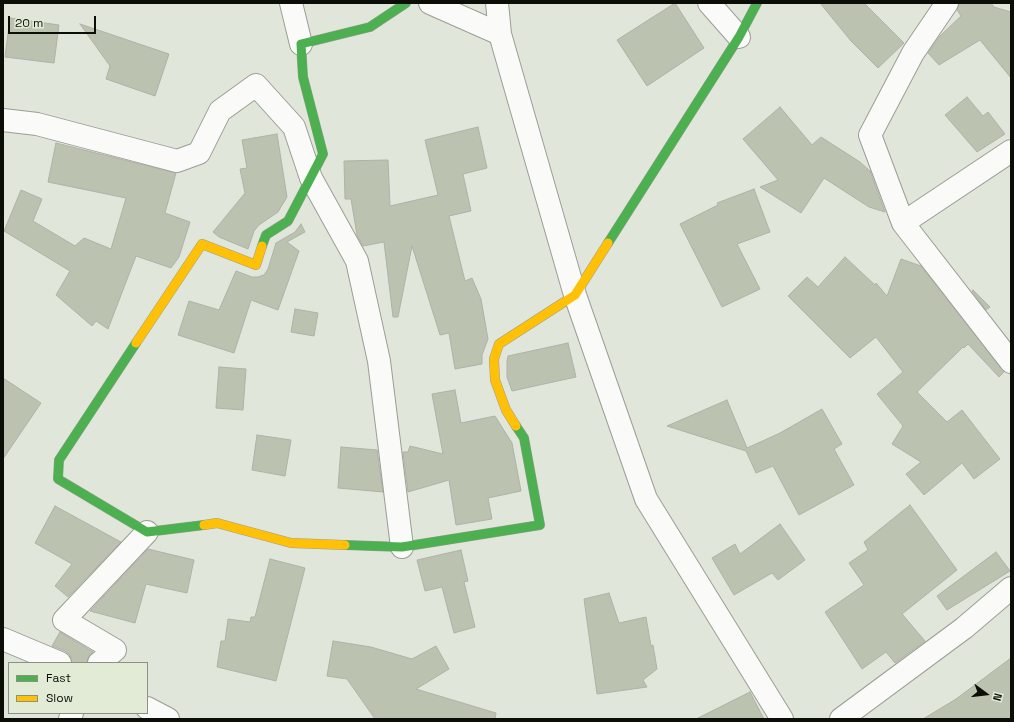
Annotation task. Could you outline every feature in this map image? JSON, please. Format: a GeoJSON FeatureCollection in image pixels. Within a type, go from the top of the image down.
{"type":"FeatureCollection","features":[{"type":"Feature","properties":{"kind":"street"},"geometry":{"type":"LineString","coordinates":[[291,3],[300,44],[304,77],[323,154],[311,178],[288,221],[266,235],[256,265],[202,244],[59,460],[58,479],[147,532],[217,523],[291,543],[402,547],[540,525],[524,438],[506,410],[495,380],[494,358],[499,344],[575,295],[739,37],[757,3]]}},
{"type":"Feature","properties":{"kind":"street"},"geometry":{"type":"LineString","coordinates":[[300,44],[370,27],[406,3]]}},
{"type":"Feature","properties":{"kind":"street"},"geometry":{"type":"LineString","coordinates":[[430,3],[500,34]]}},
{"type":"Feature","properties":{"kind":"street"},"geometry":{"type":"LineString","coordinates":[[497,3],[500,34],[575,295],[646,499],[782,719]]}},
{"type":"Feature","properties":{"kind":"street"},"geometry":{"type":"LineString","coordinates":[[709,3],[739,37]]}},
{"type":"Feature","properties":{"kind":"street"},"geometry":{"type":"LineString","coordinates":[[948,3],[913,53],[870,135],[903,223],[1011,362]]}},
{"type":"Feature","properties":{"kind":"street"},"geometry":{"type":"LineString","coordinates":[[3,120],[37,124],[177,161],[200,153],[220,112],[256,85],[294,127],[311,178],[357,260],[378,361],[402,547]]}},
{"type":"Feature","properties":{"kind":"street"},"geometry":{"type":"LineString","coordinates":[[903,223],[1011,151]]}},
{"type":"Feature","properties":{"kind":"street"},"geometry":{"type":"LineString","coordinates":[[100,662],[115,650],[64,620],[147,532]]}},
{"type":"Feature","properties":{"kind":"street"},"geometry":{"type":"LineString","coordinates":[[841,719],[964,628],[1011,588]]}},
{"type":"Feature","properties":{"kind":"street"},"geometry":{"type":"LineString","coordinates":[[3,639],[58,662]]}},
{"type":"Feature","properties":{"kind":"street"},"geometry":{"type":"LineString","coordinates":[[148,709],[168,719]]}},
{"type":"Feature","properties":{"kind":"building"},"geometry":{"type":"Polygon","coordinates":[[[675,3],[704,48],[647,86],[617,40],[675,3]]]}},
{"type":"Feature","properties":{"kind":"building"},"geometry":{"type":"Polygon","coordinates":[[[820,3],[864,3],[904,43],[878,68],[851,41],[820,3]]]}},
{"type":"Feature","properties":{"kind":"building"},"geometry":{"type":"Polygon","coordinates":[[[959,3],[991,3],[994,7],[1011,12],[1011,78],[980,40],[939,65],[928,53],[940,36],[961,16],[957,10],[959,3]]]}},
{"type":"Feature","properties":{"kind":"building"},"geometry":{"type":"Polygon","coordinates":[[[10,18],[59,25],[54,63],[5,57],[10,18]]]}},
{"type":"Feature","properties":{"kind":"building"},"geometry":{"type":"Polygon","coordinates":[[[80,24],[169,54],[155,96],[106,79],[110,66],[80,24]]]}},
{"type":"Feature","properties":{"kind":"building"},"geometry":{"type":"Polygon","coordinates":[[[967,97],[983,116],[988,112],[1005,134],[977,152],[945,115],[967,97]]]}},
{"type":"Feature","properties":{"kind":"building"},"geometry":{"type":"Polygon","coordinates":[[[780,107],[812,145],[821,137],[860,162],[870,171],[885,212],[869,207],[824,178],[801,213],[760,187],[778,180],[743,139],[780,107]]]}},
{"type":"Feature","properties":{"kind":"building"},"geometry":{"type":"Polygon","coordinates":[[[478,127],[487,168],[463,174],[471,211],[449,216],[465,281],[472,278],[481,299],[488,339],[482,355],[482,364],[455,369],[449,333],[440,335],[412,246],[398,317],[393,317],[384,242],[363,246],[357,235],[351,199],[345,199],[344,161],[388,160],[390,206],[438,195],[425,140],[478,127]]]}},
{"type":"Feature","properties":{"kind":"building"},"geometry":{"type":"Polygon","coordinates":[[[277,134],[287,197],[278,212],[259,225],[254,231],[248,249],[219,237],[213,232],[245,193],[240,169],[247,168],[242,140],[277,134]]]}},
{"type":"Feature","properties":{"kind":"building"},"geometry":{"type":"Polygon","coordinates":[[[56,143],[176,173],[165,213],[190,222],[179,257],[171,268],[136,256],[108,329],[96,321],[92,326],[56,295],[70,271],[4,231],[21,190],[42,199],[33,221],[75,246],[84,238],[111,249],[126,198],[48,182],[56,143]]]}},
{"type":"Feature","properties":{"kind":"building"},"geometry":{"type":"Polygon","coordinates":[[[754,189],[770,232],[737,244],[760,289],[722,307],[680,224],[718,205],[717,203],[754,189]]]}},
{"type":"Feature","properties":{"kind":"building"},"geometry":{"type":"Polygon","coordinates":[[[301,224],[305,232],[287,242],[299,251],[278,310],[251,300],[234,353],[178,335],[189,301],[219,310],[236,271],[252,277],[264,275],[268,269],[276,243],[295,232],[301,224]]]}},
{"type":"Feature","properties":{"kind":"building"},"geometry":{"type":"Polygon","coordinates":[[[845,257],[875,285],[876,283],[887,296],[901,259],[921,266],[1004,372],[999,377],[968,344],[964,348],[963,347],[917,392],[947,422],[962,410],[1000,459],[974,479],[962,463],[924,495],[906,474],[921,462],[892,444],[903,426],[877,394],[903,372],[876,337],[850,358],[788,296],[807,277],[818,287],[845,257]]]}},
{"type":"Feature","properties":{"kind":"building"},"geometry":{"type":"Polygon","coordinates":[[[973,290],[990,307],[986,310],[972,291],[973,290]]]}},
{"type":"Feature","properties":{"kind":"building"},"geometry":{"type":"Polygon","coordinates":[[[295,309],[318,313],[314,336],[291,332],[295,309]]]}},
{"type":"Feature","properties":{"kind":"building"},"geometry":{"type":"Polygon","coordinates":[[[568,343],[576,377],[512,391],[507,377],[508,356],[568,343]]]}},
{"type":"Feature","properties":{"kind":"building"},"geometry":{"type":"Polygon","coordinates":[[[219,367],[246,369],[243,410],[216,408],[219,367]]]}},
{"type":"Feature","properties":{"kind":"building"},"geometry":{"type":"Polygon","coordinates":[[[3,378],[41,403],[3,459],[3,378]]]}},
{"type":"Feature","properties":{"kind":"building"},"geometry":{"type":"Polygon","coordinates":[[[455,390],[461,423],[495,416],[512,443],[521,491],[488,498],[492,519],[456,525],[449,480],[408,492],[403,452],[408,452],[410,446],[443,454],[432,394],[455,390]]]}},
{"type":"Feature","properties":{"kind":"building"},"geometry":{"type":"Polygon","coordinates":[[[727,400],[747,448],[780,433],[822,409],[842,444],[834,449],[854,485],[799,515],[773,466],[756,473],[746,451],[667,426],[727,400]]]}},
{"type":"Feature","properties":{"kind":"building"},"geometry":{"type":"Polygon","coordinates":[[[257,435],[291,440],[285,476],[252,470],[257,435]]]}},
{"type":"Feature","properties":{"kind":"building"},"geometry":{"type":"Polygon","coordinates":[[[341,447],[377,450],[383,492],[338,488],[341,447]]]}},
{"type":"Feature","properties":{"kind":"building"},"geometry":{"type":"Polygon","coordinates":[[[910,505],[957,570],[902,614],[925,641],[895,663],[886,652],[862,669],[825,612],[864,585],[849,563],[868,550],[864,542],[910,505]]]}},
{"type":"Feature","properties":{"kind":"building"},"geometry":{"type":"Polygon","coordinates":[[[55,506],[121,542],[68,597],[55,586],[72,564],[35,543],[55,506]]]}},
{"type":"Feature","properties":{"kind":"building"},"geometry":{"type":"Polygon","coordinates":[[[780,524],[805,560],[778,580],[772,573],[734,595],[712,558],[735,544],[740,554],[780,524]]]}},
{"type":"Feature","properties":{"kind":"building"},"geometry":{"type":"Polygon","coordinates":[[[148,549],[194,560],[187,593],[146,584],[135,623],[90,611],[148,549]]]}},
{"type":"Feature","properties":{"kind":"building"},"geometry":{"type":"Polygon","coordinates":[[[461,550],[468,581],[464,582],[475,627],[454,633],[442,587],[425,591],[417,560],[461,550]]]}},
{"type":"Feature","properties":{"kind":"building"},"geometry":{"type":"Polygon","coordinates":[[[996,552],[1010,571],[947,610],[937,596],[996,552]]]}},
{"type":"Feature","properties":{"kind":"building"},"geometry":{"type":"Polygon","coordinates":[[[270,559],[305,568],[276,681],[217,667],[221,641],[225,641],[228,619],[250,622],[251,617],[255,617],[270,559]]]}},
{"type":"Feature","properties":{"kind":"building"},"geometry":{"type":"Polygon","coordinates":[[[609,593],[619,623],[646,617],[657,669],[643,680],[647,687],[597,694],[584,599],[609,593]]]}},
{"type":"Feature","properties":{"kind":"building"},"geometry":{"type":"Polygon","coordinates":[[[60,632],[93,652],[88,658],[87,662],[72,662],[70,655],[65,651],[52,646],[60,632]]]}},
{"type":"Feature","properties":{"kind":"building"},"geometry":{"type":"Polygon","coordinates":[[[333,641],[371,647],[412,659],[436,646],[449,669],[416,689],[496,713],[495,719],[375,719],[347,679],[327,676],[333,641]]]}},
{"type":"Feature","properties":{"kind":"building"},"geometry":{"type":"Polygon","coordinates":[[[1011,658],[1011,719],[923,719],[956,699],[1011,658]]]}},
{"type":"Feature","properties":{"kind":"building"},"geometry":{"type":"Polygon","coordinates":[[[750,692],[764,719],[696,719],[750,692]]]}},
{"type":"Feature","properties":{"kind":"traffic: fast"},"geometry":{"type":"LineString","coordinates":[[262,246],[266,235],[288,221],[323,154],[303,77],[301,44],[370,27],[406,3]]}},
{"type":"Feature","properties":{"kind":"traffic: fast"},"geometry":{"type":"LineString","coordinates":[[608,243],[739,37],[757,3]]}},
{"type":"Feature","properties":{"kind":"traffic: fast"},"geometry":{"type":"LineString","coordinates":[[136,343],[59,460],[58,479],[147,532],[204,525]]}},
{"type":"Feature","properties":{"kind":"traffic: fast"},"geometry":{"type":"LineString","coordinates":[[345,545],[402,547],[540,525],[524,438],[516,426]]}},
{"type":"Feature","properties":{"kind":"traffic: slow"},"geometry":{"type":"LineString","coordinates":[[516,426],[506,410],[495,380],[494,359],[499,344],[575,295],[608,243]]}},
{"type":"Feature","properties":{"kind":"traffic: slow"},"geometry":{"type":"LineString","coordinates":[[136,343],[202,244],[256,265],[262,246]]}},
{"type":"Feature","properties":{"kind":"traffic: slow"},"geometry":{"type":"LineString","coordinates":[[204,525],[217,523],[291,543],[345,545]]}}]}
